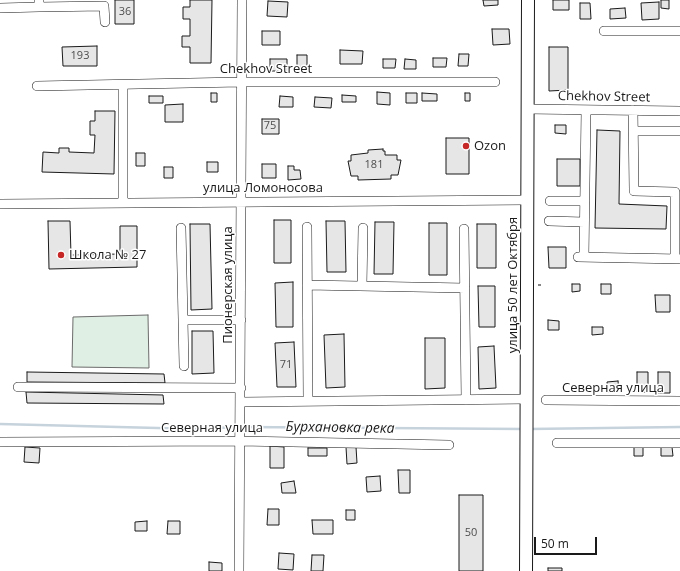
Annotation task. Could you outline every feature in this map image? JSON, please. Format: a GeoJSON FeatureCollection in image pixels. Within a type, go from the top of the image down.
{"type":"FeatureCollection","features":[{"type":"Feature","properties":{"kind":"main road","name":"улица 50 лет Октября"},"geometry":{"type":"LineString","coordinates":[[526,571],[528,0]]}},
{"type":"Feature","properties":{"kind":"street","name":"Пионерская улица"},"geometry":{"type":"LineString","coordinates":[[239,571],[242,0]]}},
{"type":"Feature","properties":{"kind":"street"},"geometry":{"type":"LineString","coordinates":[[0,8],[39,4],[104,6],[105,22]]}},
{"type":"Feature","properties":{"kind":"street"},"geometry":{"type":"LineString","coordinates":[[604,31],[680,31]]}},
{"type":"Feature","properties":{"kind":"street","name":"Chekhov Street"},"geometry":{"type":"LineString","coordinates":[[37,86],[241,82],[495,82]]}},
{"type":"Feature","properties":{"kind":"street"},"geometry":{"type":"LineString","coordinates":[[123,85],[123,202]]}},
{"type":"Feature","properties":{"kind":"street","name":"Chekhov Street"},"geometry":{"type":"LineString","coordinates":[[527,109],[680,111]]}},
{"type":"Feature","properties":{"kind":"street"},"geometry":{"type":"LineString","coordinates":[[586,110],[585,201],[581,257],[678,259],[675,192],[634,191],[633,110]]}},
{"type":"Feature","properties":{"kind":"street"},"geometry":{"type":"LineString","coordinates":[[633,132],[680,131]]}},
{"type":"Feature","properties":{"kind":"street","name":"улица Ломоносова"},"geometry":{"type":"LineString","coordinates":[[0,204],[527,200]]}},
{"type":"Feature","properties":{"kind":"street"},"geometry":{"type":"LineString","coordinates":[[550,201],[585,201]]}},
{"type":"Feature","properties":{"kind":"street"},"geometry":{"type":"LineString","coordinates":[[550,222],[584,222]]}},
{"type":"Feature","properties":{"kind":"street"},"geometry":{"type":"LineString","coordinates":[[307,227],[308,401]]}},
{"type":"Feature","properties":{"kind":"street"},"geometry":{"type":"LineString","coordinates":[[182,228],[184,366]]}},
{"type":"Feature","properties":{"kind":"street"},"geometry":{"type":"LineString","coordinates":[[362,286],[363,228]]}},
{"type":"Feature","properties":{"kind":"street"},"geometry":{"type":"LineString","coordinates":[[464,229],[466,400]]}},
{"type":"Feature","properties":{"kind":"street"},"geometry":{"type":"LineString","coordinates":[[307,285],[464,288]]}},
{"type":"Feature","properties":{"kind":"street"},"geometry":{"type":"LineString","coordinates":[[183,320],[241,320]]}},
{"type":"Feature","properties":{"kind":"street"},"geometry":{"type":"LineString","coordinates":[[18,387],[241,388]]}},
{"type":"Feature","properties":{"kind":"street","name":"Северная улица"},"geometry":{"type":"LineString","coordinates":[[241,402],[527,400]]}},
{"type":"Feature","properties":{"kind":"street","name":"Северная улица"},"geometry":{"type":"LineString","coordinates":[[546,400],[680,401]]}},
{"type":"Feature","properties":{"kind":"street","name":"Северная улица"},"geometry":{"type":"LineString","coordinates":[[0,442],[240,441],[449,445]]}},
{"type":"Feature","properties":{"kind":"street"},"geometry":{"type":"LineString","coordinates":[[557,443],[680,443]]}},
{"type":"Feature","properties":{"kind":"green space"},"geometry":{"type":"Polygon","coordinates":[[[148,315],[149,368],[72,367],[73,317],[148,315]]]}},
{"type":"Feature","properties":{"kind":"building"},"geometry":{"type":"Polygon","coordinates":[[[115,0],[134,0],[134,24],[115,24],[115,0]]]}},
{"type":"Feature","properties":{"kind":"building"},"geometry":{"type":"Polygon","coordinates":[[[190,0],[212,0],[211,63],[190,63],[190,47],[182,47],[182,36],[190,36],[190,19],[183,19],[183,7],[190,7],[190,0]]]}},
{"type":"Feature","properties":{"kind":"building"},"geometry":{"type":"Polygon","coordinates":[[[483,0],[498,0],[498,5],[484,6],[483,0]]]}},
{"type":"Feature","properties":{"kind":"building"},"geometry":{"type":"Polygon","coordinates":[[[553,0],[569,0],[569,10],[553,10],[553,0]]]}},
{"type":"Feature","properties":{"kind":"building"},"geometry":{"type":"Polygon","coordinates":[[[661,0],[669,0],[669,9],[661,8],[661,0]]]}},
{"type":"Feature","properties":{"kind":"building"},"geometry":{"type":"Polygon","coordinates":[[[268,1],[288,2],[287,17],[267,16],[268,1]]]}},
{"type":"Feature","properties":{"kind":"building"},"geometry":{"type":"Polygon","coordinates":[[[659,2],[659,19],[642,20],[641,3],[659,2]]]}},
{"type":"Feature","properties":{"kind":"building"},"geometry":{"type":"Polygon","coordinates":[[[580,3],[590,3],[591,19],[580,19],[580,3]]]}},
{"type":"Feature","properties":{"kind":"building"},"geometry":{"type":"Polygon","coordinates":[[[625,8],[626,18],[610,19],[610,9],[625,8]]]}},
{"type":"Feature","properties":{"kind":"building"},"geometry":{"type":"Polygon","coordinates":[[[492,29],[509,29],[510,44],[493,45],[492,29]]]}},
{"type":"Feature","properties":{"kind":"building"},"geometry":{"type":"Polygon","coordinates":[[[262,31],[280,31],[280,45],[262,45],[262,31]]]}},
{"type":"Feature","properties":{"kind":"building"},"geometry":{"type":"Polygon","coordinates":[[[97,46],[97,66],[63,66],[62,47],[97,46]]]}},
{"type":"Feature","properties":{"kind":"building"},"geometry":{"type":"Polygon","coordinates":[[[549,47],[568,47],[568,90],[549,91],[549,47]]]}},
{"type":"Feature","properties":{"kind":"building"},"geometry":{"type":"Polygon","coordinates":[[[340,50],[363,51],[362,64],[340,64],[340,50]]]}},
{"type":"Feature","properties":{"kind":"building"},"geometry":{"type":"Polygon","coordinates":[[[459,54],[469,54],[468,66],[458,66],[459,54]]]}},
{"type":"Feature","properties":{"kind":"building"},"geometry":{"type":"Polygon","coordinates":[[[297,55],[307,55],[307,67],[297,67],[297,55]]]}},
{"type":"Feature","properties":{"kind":"building"},"geometry":{"type":"Polygon","coordinates":[[[433,58],[447,58],[446,67],[433,67],[433,58]]]}},
{"type":"Feature","properties":{"kind":"building"},"geometry":{"type":"Polygon","coordinates":[[[270,59],[287,59],[287,71],[270,71],[270,59]]]}},
{"type":"Feature","properties":{"kind":"building"},"geometry":{"type":"Polygon","coordinates":[[[383,59],[396,59],[395,68],[383,68],[383,59]]]}},
{"type":"Feature","properties":{"kind":"building"},"geometry":{"type":"Polygon","coordinates":[[[405,59],[416,60],[416,69],[404,69],[405,59]]]}},
{"type":"Feature","properties":{"kind":"building"},"geometry":{"type":"Polygon","coordinates":[[[377,92],[390,93],[390,105],[377,104],[377,92]]]}},
{"type":"Feature","properties":{"kind":"building"},"geometry":{"type":"Polygon","coordinates":[[[211,93],[217,93],[217,102],[211,102],[211,93]]]}},
{"type":"Feature","properties":{"kind":"building"},"geometry":{"type":"Polygon","coordinates":[[[406,93],[417,93],[417,103],[406,103],[406,93]]]}},
{"type":"Feature","properties":{"kind":"building"},"geometry":{"type":"Polygon","coordinates":[[[422,93],[437,94],[437,101],[422,101],[422,93]]]}},
{"type":"Feature","properties":{"kind":"building"},"geometry":{"type":"Polygon","coordinates":[[[465,93],[470,93],[470,101],[465,101],[465,93]]]}},
{"type":"Feature","properties":{"kind":"building"},"geometry":{"type":"Polygon","coordinates":[[[342,95],[356,96],[356,102],[342,102],[342,95]]]}},
{"type":"Feature","properties":{"kind":"building"},"geometry":{"type":"Polygon","coordinates":[[[149,96],[163,96],[163,103],[149,103],[149,96]]]}},
{"type":"Feature","properties":{"kind":"building"},"geometry":{"type":"Polygon","coordinates":[[[280,96],[293,97],[293,107],[279,107],[280,96]]]}},
{"type":"Feature","properties":{"kind":"building"},"geometry":{"type":"Polygon","coordinates":[[[315,97],[332,98],[331,108],[314,107],[315,97]]]}},
{"type":"Feature","properties":{"kind":"building"},"geometry":{"type":"Polygon","coordinates":[[[183,104],[183,122],[165,122],[165,105],[183,104]]]}},
{"type":"Feature","properties":{"kind":"building"},"geometry":{"type":"Polygon","coordinates":[[[95,111],[115,111],[114,174],[42,172],[43,152],[59,153],[59,148],[69,148],[69,152],[94,153],[95,135],[90,135],[90,121],[95,121],[95,111]]]}},
{"type":"Feature","properties":{"kind":"building"},"geometry":{"type":"Polygon","coordinates":[[[262,119],[279,119],[279,134],[262,134],[262,119]]]}},
{"type":"Feature","properties":{"kind":"building"},"geometry":{"type":"Polygon","coordinates":[[[555,125],[566,125],[566,134],[555,133],[555,125]]]}},
{"type":"Feature","properties":{"kind":"building"},"geometry":{"type":"Polygon","coordinates":[[[597,130],[620,131],[619,204],[667,206],[666,229],[595,228],[597,130]]]}},
{"type":"Feature","properties":{"kind":"building"},"geometry":{"type":"Polygon","coordinates":[[[446,138],[469,138],[469,174],[446,174],[446,138]]]}},
{"type":"Feature","properties":{"kind":"building"},"geometry":{"type":"Polygon","coordinates":[[[383,149],[383,151],[385,151],[385,155],[397,155],[397,160],[401,160],[398,175],[391,175],[391,179],[358,180],[358,176],[351,176],[348,161],[351,161],[351,155],[368,153],[368,150],[383,149]]]}},
{"type":"Feature","properties":{"kind":"building"},"geometry":{"type":"Polygon","coordinates":[[[136,153],[145,153],[145,166],[136,166],[136,153]]]}},
{"type":"Feature","properties":{"kind":"building"},"geometry":{"type":"Polygon","coordinates":[[[557,159],[580,159],[580,186],[557,186],[557,159]]]}},
{"type":"Feature","properties":{"kind":"building"},"geometry":{"type":"Polygon","coordinates":[[[207,162],[218,162],[218,172],[207,172],[207,162]]]}},
{"type":"Feature","properties":{"kind":"building"},"geometry":{"type":"Polygon","coordinates":[[[262,164],[276,164],[276,178],[262,178],[262,164]]]}},
{"type":"Feature","properties":{"kind":"building"},"geometry":{"type":"Polygon","coordinates":[[[288,166],[294,166],[294,170],[300,170],[301,179],[288,180],[288,166]]]}},
{"type":"Feature","properties":{"kind":"building"},"geometry":{"type":"Polygon","coordinates":[[[164,167],[173,167],[173,178],[164,178],[164,167]]]}},
{"type":"Feature","properties":{"kind":"building"},"geometry":{"type":"Polygon","coordinates":[[[274,220],[291,220],[291,263],[274,263],[274,220]]]}},
{"type":"Feature","properties":{"kind":"building"},"geometry":{"type":"Polygon","coordinates":[[[48,221],[70,221],[71,255],[120,254],[120,226],[137,226],[137,267],[49,269],[48,221]]]}},
{"type":"Feature","properties":{"kind":"building"},"geometry":{"type":"Polygon","coordinates":[[[326,221],[345,221],[346,272],[327,272],[326,221]]]}},
{"type":"Feature","properties":{"kind":"building"},"geometry":{"type":"Polygon","coordinates":[[[375,222],[394,222],[393,274],[374,274],[375,222]]]}},
{"type":"Feature","properties":{"kind":"building"},"geometry":{"type":"Polygon","coordinates":[[[429,223],[447,223],[447,275],[429,275],[429,223]]]}},
{"type":"Feature","properties":{"kind":"building"},"geometry":{"type":"Polygon","coordinates":[[[190,224],[210,224],[212,309],[191,310],[190,224]]]}},
{"type":"Feature","properties":{"kind":"building"},"geometry":{"type":"Polygon","coordinates":[[[477,224],[496,224],[496,268],[477,268],[477,224]]]}},
{"type":"Feature","properties":{"kind":"building"},"geometry":{"type":"Polygon","coordinates":[[[548,247],[566,247],[566,268],[549,268],[548,247]]]}},
{"type":"Feature","properties":{"kind":"building"},"geometry":{"type":"Polygon","coordinates":[[[293,282],[293,327],[276,327],[275,283],[293,282]]]}},
{"type":"Feature","properties":{"kind":"building"},"geometry":{"type":"Polygon","coordinates":[[[572,284],[580,284],[580,291],[572,292],[572,284]]]}},
{"type":"Feature","properties":{"kind":"building"},"geometry":{"type":"Polygon","coordinates":[[[601,284],[611,284],[611,294],[601,294],[601,284]]]}},
{"type":"Feature","properties":{"kind":"building"},"geometry":{"type":"Polygon","coordinates":[[[478,286],[495,286],[495,327],[479,327],[478,286]]]}},
{"type":"Feature","properties":{"kind":"building"},"geometry":{"type":"Polygon","coordinates":[[[655,295],[670,295],[670,312],[656,312],[655,295]]]}},
{"type":"Feature","properties":{"kind":"building"},"geometry":{"type":"Polygon","coordinates":[[[548,320],[559,321],[559,330],[548,330],[548,320]]]}},
{"type":"Feature","properties":{"kind":"building"},"geometry":{"type":"Polygon","coordinates":[[[592,327],[603,327],[603,334],[592,335],[592,327]]]}},
{"type":"Feature","properties":{"kind":"building"},"geometry":{"type":"Polygon","coordinates":[[[192,331],[213,331],[214,373],[192,374],[192,331]]]}},
{"type":"Feature","properties":{"kind":"building"},"geometry":{"type":"Polygon","coordinates":[[[344,334],[345,387],[326,388],[324,335],[344,334]]]}},
{"type":"Feature","properties":{"kind":"building"},"geometry":{"type":"Polygon","coordinates":[[[425,338],[445,338],[445,388],[425,389],[425,338]]]}},
{"type":"Feature","properties":{"kind":"building"},"geometry":{"type":"Polygon","coordinates":[[[294,342],[296,387],[277,387],[275,343],[294,342]]]}},
{"type":"Feature","properties":{"kind":"building"},"geometry":{"type":"Polygon","coordinates":[[[494,346],[496,388],[479,389],[478,347],[494,346]]]}},
{"type":"Feature","properties":{"kind":"building"},"geometry":{"type":"Polygon","coordinates":[[[27,372],[164,374],[165,383],[27,382],[27,372]]]}},
{"type":"Feature","properties":{"kind":"building"},"geometry":{"type":"Polygon","coordinates":[[[637,372],[648,372],[648,392],[637,392],[637,372]]]}},
{"type":"Feature","properties":{"kind":"building"},"geometry":{"type":"Polygon","coordinates":[[[658,372],[670,372],[670,393],[658,393],[658,372]]]}},
{"type":"Feature","properties":{"kind":"building"},"geometry":{"type":"Polygon","coordinates":[[[618,381],[619,391],[608,392],[607,382],[618,381]]]}},
{"type":"Feature","properties":{"kind":"building"},"geometry":{"type":"Polygon","coordinates":[[[26,392],[163,395],[164,404],[27,403],[26,392]]]}},
{"type":"Feature","properties":{"kind":"building"},"geometry":{"type":"Polygon","coordinates":[[[634,445],[643,446],[643,456],[634,456],[634,445]]]}},
{"type":"Feature","properties":{"kind":"building"},"geometry":{"type":"Polygon","coordinates":[[[270,446],[284,447],[284,468],[270,468],[270,446]]]}},
{"type":"Feature","properties":{"kind":"building"},"geometry":{"type":"Polygon","coordinates":[[[25,447],[40,448],[39,463],[24,462],[25,447]]]}},
{"type":"Feature","properties":{"kind":"building"},"geometry":{"type":"Polygon","coordinates":[[[346,447],[356,447],[357,463],[347,464],[346,447]]]}},
{"type":"Feature","properties":{"kind":"building"},"geometry":{"type":"Polygon","coordinates":[[[661,447],[672,447],[673,456],[661,456],[661,447]]]}},
{"type":"Feature","properties":{"kind":"building"},"geometry":{"type":"Polygon","coordinates":[[[308,448],[327,448],[327,456],[308,456],[308,448]]]}},
{"type":"Feature","properties":{"kind":"building"},"geometry":{"type":"Polygon","coordinates":[[[398,470],[410,470],[410,493],[399,493],[398,470]]]}},
{"type":"Feature","properties":{"kind":"building"},"geometry":{"type":"Polygon","coordinates":[[[380,476],[381,491],[367,492],[366,477],[380,476]]]}},
{"type":"Feature","properties":{"kind":"building"},"geometry":{"type":"Polygon","coordinates":[[[294,481],[296,493],[282,493],[281,483],[294,481]]]}},
{"type":"Feature","properties":{"kind":"building"},"geometry":{"type":"Polygon","coordinates":[[[459,495],[483,495],[483,571],[459,571],[459,495]]]}},
{"type":"Feature","properties":{"kind":"building"},"geometry":{"type":"Polygon","coordinates":[[[268,509],[279,509],[279,525],[267,525],[268,509]]]}},
{"type":"Feature","properties":{"kind":"building"},"geometry":{"type":"Polygon","coordinates":[[[346,510],[355,510],[355,520],[346,520],[346,510]]]}},
{"type":"Feature","properties":{"kind":"building"},"geometry":{"type":"Polygon","coordinates":[[[312,520],[333,520],[333,534],[313,534],[312,520]]]}},
{"type":"Feature","properties":{"kind":"building"},"geometry":{"type":"Polygon","coordinates":[[[147,521],[147,531],[135,531],[135,522],[147,521]]]}},
{"type":"Feature","properties":{"kind":"building"},"geometry":{"type":"Polygon","coordinates":[[[168,521],[180,521],[180,534],[167,534],[168,521]]]}},
{"type":"Feature","properties":{"kind":"building"},"geometry":{"type":"Polygon","coordinates":[[[279,553],[294,554],[293,570],[278,569],[279,553]]]}},
{"type":"Feature","properties":{"kind":"building"},"geometry":{"type":"Polygon","coordinates":[[[312,555],[324,555],[323,571],[311,571],[312,555]]]}},
{"type":"Feature","properties":{"kind":"building"},"geometry":{"type":"Polygon","coordinates":[[[209,562],[222,563],[222,571],[209,571],[209,562]]]}},
{"type":"Feature","properties":{"kind":"building"},"geometry":{"type":"Polygon","coordinates":[[[548,568],[562,568],[562,571],[548,571],[548,568]]]}},
{"type":"Feature","properties":{"kind":"waterway","name":"Бурхановка река"},"geometry":{"type":"LineString","coordinates":[[0,424],[197,429],[237,427]]}},
{"type":"Feature","properties":{"kind":"waterway","name":"Бурхановка река"},"geometry":{"type":"LineString","coordinates":[[242,427],[523,429]]}},
{"type":"Feature","properties":{"kind":"waterway","name":"Бурхановка река"},"geometry":{"type":"LineString","coordinates":[[530,429],[680,427]]}},
{"type":"Feature","properties":{"kind":"place","name":"Ozon"},"geometry":{"type":"Point","coordinates":[466,146]}},
{"type":"Feature","properties":{"kind":"place","name":"Школа № 27"},"geometry":{"type":"Point","coordinates":[61,255]}}]}
